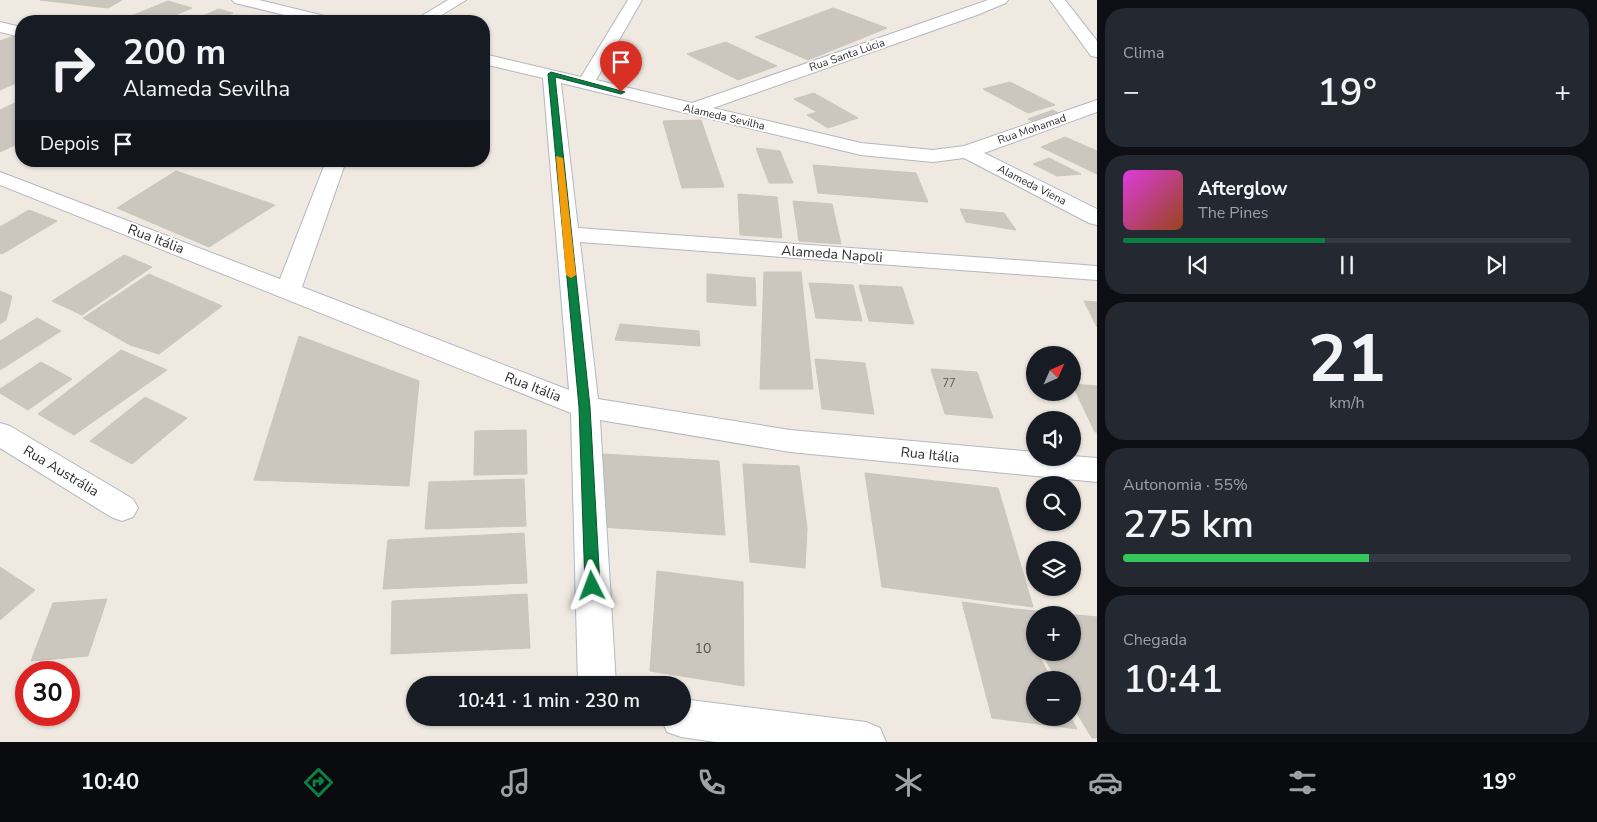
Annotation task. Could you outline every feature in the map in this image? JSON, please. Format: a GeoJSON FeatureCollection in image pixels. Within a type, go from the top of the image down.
{"type":"FeatureCollection","features":[{"type":"Feature","properties":{"kind":"street"},"geometry":{"type":"LineString","coordinates":[[240,0],[302,15]]}},
{"type":"Feature","properties":{"kind":"street"},"geometry":{"type":"LineString","coordinates":[[432,15],[458,0]]}},
{"type":"Feature","properties":{"kind":"street"},"geometry":{"type":"LineString","coordinates":[[586,83],[635,0]]}},
{"type":"Feature","properties":{"kind":"street","name":"Rua Santa Lúcia"},"geometry":{"type":"LineString","coordinates":[[692,109],[1002,0]]}},
{"type":"Feature","properties":{"kind":"street"},"geometry":{"type":"LineString","coordinates":[[1057,0],[1097,52]]}},
{"type":"Feature","properties":{"kind":"street"},"geometry":{"type":"LineString","coordinates":[[0,27],[15,31]]}},
{"type":"Feature","properties":{"kind":"street","name":"Alameda Sevilha"},"geometry":{"type":"LineString","coordinates":[[490,60],[861,149],[933,156],[967,152]]}},
{"type":"Feature","properties":{"kind":"street"},"geometry":{"type":"LineString","coordinates":[[551,74],[584,407],[597,676]]}},
{"type":"Feature","properties":{"kind":"street","name":"Rua Mohamad"},"geometry":{"type":"LineString","coordinates":[[967,152],[1097,106]]}},
{"type":"Feature","properties":{"kind":"street","name":"Alameda Viena"},"geometry":{"type":"LineString","coordinates":[[967,152],[1097,218]]}},
{"type":"Feature","properties":{"kind":"street"},"geometry":{"type":"LineString","coordinates":[[288,290],[334,167]]}},
{"type":"Feature","properties":{"kind":"street","name":"Rua Itália"},"geometry":{"type":"LineString","coordinates":[[0,178],[584,407],[790,441],[1097,470]]}},
{"type":"Feature","properties":{"kind":"street","name":"Alameda Napoli"},"geometry":{"type":"LineString","coordinates":[[566,234],[1097,273]]}},
{"type":"Feature","properties":{"kind":"street","name":"Rua Austrália"},"geometry":{"type":"LineString","coordinates":[[0,434],[122,508]]}},
{"type":"Feature","properties":{"kind":"street"},"geometry":{"type":"LineString","coordinates":[[691,719],[866,742]]}},
{"type":"Feature","properties":{"kind":"building"},"geometry":{"type":"Polygon","coordinates":[[[40,0],[122,0],[108,8],[40,0]]]}},
{"type":"Feature","properties":{"kind":"building"},"geometry":{"type":"Polygon","coordinates":[[[168,1],[192,8],[175,15],[134,15],[168,1]]]}},
{"type":"Feature","properties":{"kind":"building"},"geometry":{"type":"Polygon","coordinates":[[[833,8],[887,28],[808,60],[755,37],[833,8]]]}},
{"type":"Feature","properties":{"kind":"building"},"geometry":{"type":"Polygon","coordinates":[[[219,9],[233,13],[228,15],[205,15],[219,9]]]}},
{"type":"Feature","properties":{"kind":"building"},"geometry":{"type":"Polygon","coordinates":[[[15,36],[15,84],[0,90],[0,41],[15,36]]]}},
{"type":"Feature","properties":{"kind":"building"},"geometry":{"type":"Polygon","coordinates":[[[726,42],[777,66],[738,80],[687,54],[726,42]]]}},
{"type":"Feature","properties":{"kind":"building"},"geometry":{"type":"Polygon","coordinates":[[[1010,82],[1055,105],[1028,113],[983,89],[1010,82]]]}},
{"type":"Feature","properties":{"kind":"building"},"geometry":{"type":"Polygon","coordinates":[[[814,93],[858,118],[828,128],[807,115],[817,112],[794,99],[814,93]]]}},
{"type":"Feature","properties":{"kind":"building"},"geometry":{"type":"Polygon","coordinates":[[[15,103],[15,145],[0,152],[0,110],[15,103]]]}},
{"type":"Feature","properties":{"kind":"building"},"geometry":{"type":"Polygon","coordinates":[[[1053,110],[1060,114],[1037,123],[1028,119],[1053,110]]]}},
{"type":"Feature","properties":{"kind":"building"},"geometry":{"type":"Polygon","coordinates":[[[701,120],[724,187],[682,188],[663,121],[701,120]]]}},
{"type":"Feature","properties":{"kind":"building"},"geometry":{"type":"Polygon","coordinates":[[[1065,137],[1097,151],[1097,174],[1041,147],[1065,137]]]}},
{"type":"Feature","properties":{"kind":"building"},"geometry":{"type":"Polygon","coordinates":[[[756,148],[780,151],[793,183],[769,183],[756,148]]]}},
{"type":"Feature","properties":{"kind":"building"},"geometry":{"type":"Polygon","coordinates":[[[1049,158],[1081,174],[1057,176],[1033,164],[1049,158]]]}},
{"type":"Feature","properties":{"kind":"building"},"geometry":{"type":"Polygon","coordinates":[[[813,165],[916,173],[928,202],[818,193],[813,165]]]}},
{"type":"Feature","properties":{"kind":"building"},"geometry":{"type":"Polygon","coordinates":[[[176,171],[275,205],[209,247],[117,208],[176,171]]]}},
{"type":"Feature","properties":{"kind":"building"},"geometry":{"type":"Polygon","coordinates":[[[738,194],[777,197],[782,238],[740,235],[738,194]]]}},
{"type":"Feature","properties":{"kind":"building"},"geometry":{"type":"Polygon","coordinates":[[[793,201],[832,204],[841,244],[799,241],[793,201]]]}},
{"type":"Feature","properties":{"kind":"building"},"geometry":{"type":"Polygon","coordinates":[[[960,209],[1004,213],[1016,230],[966,222],[960,209]]]}},
{"type":"Feature","properties":{"kind":"building"},"geometry":{"type":"Polygon","coordinates":[[[29,210],[57,221],[2,254],[0,253],[0,227],[29,210]]]}},
{"type":"Feature","properties":{"kind":"building"},"geometry":{"type":"Polygon","coordinates":[[[124,255],[152,267],[82,315],[52,301],[124,255]]]}},
{"type":"Feature","properties":{"kind":"building"},"geometry":{"type":"Polygon","coordinates":[[[764,272],[801,272],[813,389],[760,389],[764,272]]]}},
{"type":"Feature","properties":{"kind":"building"},"geometry":{"type":"Polygon","coordinates":[[[149,274],[222,306],[159,354],[130,345],[83,318],[149,274]]]}},
{"type":"Feature","properties":{"kind":"building"},"geometry":{"type":"Polygon","coordinates":[[[707,274],[755,278],[756,306],[707,302],[707,274]]]}},
{"type":"Feature","properties":{"kind":"building"},"geometry":{"type":"Polygon","coordinates":[[[809,283],[853,285],[862,321],[816,318],[809,283]]]}},
{"type":"Feature","properties":{"kind":"building"},"geometry":{"type":"Polygon","coordinates":[[[859,285],[902,287],[914,324],[869,321],[859,285]]]}},
{"type":"Feature","properties":{"kind":"building"},"geometry":{"type":"Polygon","coordinates":[[[0,291],[12,296],[6,320],[0,324],[0,291]]]}},
{"type":"Feature","properties":{"kind":"building"},"geometry":{"type":"Polygon","coordinates":[[[1084,301],[1097,302],[1097,327],[1084,301]]]}},
{"type":"Feature","properties":{"kind":"building"},"geometry":{"type":"Polygon","coordinates":[[[37,318],[61,331],[0,370],[0,341],[37,318]]]}},
{"type":"Feature","properties":{"kind":"building"},"geometry":{"type":"Polygon","coordinates":[[[620,324],[699,331],[700,346],[615,340],[620,324]]]}},
{"type":"Feature","properties":{"kind":"building"},"geometry":{"type":"Polygon","coordinates":[[[299,336],[419,381],[409,486],[254,480],[299,336]]]}},
{"type":"Feature","properties":{"kind":"building"},"geometry":{"type":"Polygon","coordinates":[[[121,350],[167,370],[74,435],[38,414],[121,350]]]}},
{"type":"Feature","properties":{"kind":"building"},"geometry":{"type":"Polygon","coordinates":[[[815,359],[865,363],[874,414],[822,409],[815,359]]]}},
{"type":"Feature","properties":{"kind":"building"},"geometry":{"type":"Polygon","coordinates":[[[41,362],[72,379],[28,410],[0,393],[0,389],[41,362]]]}},
{"type":"Feature","properties":{"kind":"building"},"geometry":{"type":"Polygon","coordinates":[[[931,369],[977,372],[993,418],[945,414],[931,369]]]}},
{"type":"Feature","properties":{"kind":"building"},"geometry":{"type":"Polygon","coordinates":[[[1081,385],[1097,386],[1097,432],[1095,432],[1080,401],[1081,385]]]}},
{"type":"Feature","properties":{"kind":"building"},"geometry":{"type":"Polygon","coordinates":[[[145,397],[187,418],[132,464],[90,441],[145,397]]]}},
{"type":"Feature","properties":{"kind":"building"},"geometry":{"type":"Polygon","coordinates":[[[526,430],[527,474],[474,475],[475,431],[526,430]]]}},
{"type":"Feature","properties":{"kind":"building"},"geometry":{"type":"Polygon","coordinates":[[[603,454],[719,461],[725,535],[600,527],[603,454]]]}},
{"type":"Feature","properties":{"kind":"building"},"geometry":{"type":"Polygon","coordinates":[[[743,464],[799,466],[807,528],[805,568],[750,562],[743,464]]]}},
{"type":"Feature","properties":{"kind":"building"},"geometry":{"type":"Polygon","coordinates":[[[865,473],[998,488],[1026,583],[1026,596],[1030,596],[1033,606],[882,587],[865,473]]]}},
{"type":"Feature","properties":{"kind":"building"},"geometry":{"type":"Polygon","coordinates":[[[524,479],[526,526],[425,529],[429,482],[524,479]]]}},
{"type":"Feature","properties":{"kind":"building"},"geometry":{"type":"Polygon","coordinates":[[[524,533],[527,583],[383,589],[388,540],[524,533]]]}},
{"type":"Feature","properties":{"kind":"building"},"geometry":{"type":"Polygon","coordinates":[[[0,567],[35,590],[0,620],[0,567]]]}},
{"type":"Feature","properties":{"kind":"building"},"geometry":{"type":"Polygon","coordinates":[[[657,571],[743,582],[744,686],[691,678],[691,676],[650,671],[657,571]]]}},
{"type":"Feature","properties":{"kind":"building"},"geometry":{"type":"Polygon","coordinates":[[[527,594],[530,648],[391,654],[392,601],[527,594]]]}},
{"type":"Feature","properties":{"kind":"building"},"geometry":{"type":"Polygon","coordinates":[[[107,599],[88,656],[31,661],[53,603],[107,599]]]}},
{"type":"Feature","properties":{"kind":"building"},"geometry":{"type":"Polygon","coordinates":[[[962,602],[1015,609],[1026,630],[1026,661],[1042,661],[1047,671],[1026,671],[1026,722],[992,718],[962,602]]]}},
{"type":"Feature","properties":{"kind":"building"},"geometry":{"type":"Polygon","coordinates":[[[1015,609],[1026,610],[1026,628],[1015,609]]]}},
{"type":"Feature","properties":{"kind":"building"},"geometry":{"type":"Polygon","coordinates":[[[1081,615],[1097,617],[1097,738],[1092,738],[1081,720],[1081,671],[1052,671],[1046,661],[1081,661],[1081,615]]]}},
{"type":"Feature","properties":{"kind":"building"},"geometry":{"type":"Polygon","coordinates":[[[1054,726],[1075,726],[1077,729],[1054,726]]]}},
{"type":"Feature","properties":{"kind":"slow traffic"},"geometry":{"type":"LineString","coordinates":[[559,158],[571,275]]}},
{"type":"Feature","properties":{"kind":"route"},"geometry":{"type":"LineString","coordinates":[[592,586],[584,407],[551,74],[621,92]]}}]}
